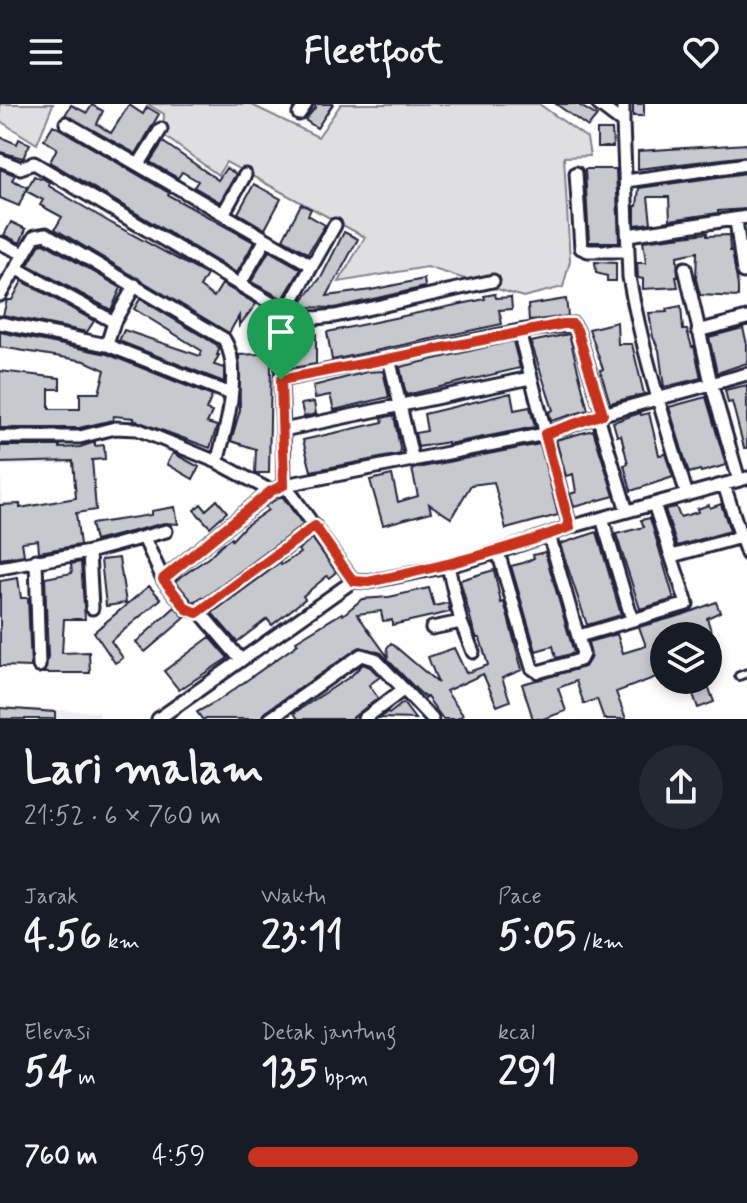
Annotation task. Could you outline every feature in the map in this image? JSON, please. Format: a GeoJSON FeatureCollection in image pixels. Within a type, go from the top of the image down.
{"type":"FeatureCollection","features":[{"type":"Feature","properties":{"kind":"street"},"geometry":{"type":"LineString","coordinates":[[598,104],[623,123]]}},
{"type":"Feature","properties":{"kind":"street"},"geometry":{"type":"LineString","coordinates":[[623,104],[628,251],[633,298],[657,398],[687,495]]}},
{"type":"Feature","properties":{"kind":"street"},"geometry":{"type":"LineString","coordinates":[[66,123],[311,265]]}},
{"type":"Feature","properties":{"kind":"street"},"geometry":{"type":"LineString","coordinates":[[139,164],[161,129]]}},
{"type":"Feature","properties":{"kind":"street"},"geometry":{"type":"LineString","coordinates":[[0,160],[20,168],[34,163],[286,312],[315,318],[335,316],[493,281]]}},
{"type":"Feature","properties":{"kind":"street"},"geometry":{"type":"LineString","coordinates":[[626,181],[747,164]]}},
{"type":"Feature","properties":{"kind":"street"},"geometry":{"type":"LineString","coordinates":[[576,173],[581,248],[588,251],[628,251]]}},
{"type":"Feature","properties":{"kind":"street"},"geometry":{"type":"LineString","coordinates":[[223,214],[245,175]]}},
{"type":"Feature","properties":{"kind":"street"},"geometry":{"type":"LineString","coordinates":[[628,235],[742,219],[743,272]]}},
{"type":"Feature","properties":{"kind":"street"},"geometry":{"type":"LineString","coordinates":[[335,225],[286,312],[281,380],[284,485],[353,581]]}},
{"type":"Feature","properties":{"kind":"street"},"geometry":{"type":"LineString","coordinates":[[0,295],[35,236],[46,234],[224,339],[230,352],[230,416],[217,462]]}},
{"type":"Feature","properties":{"kind":"street"},"geometry":{"type":"LineString","coordinates":[[240,284],[266,239]]}},
{"type":"Feature","properties":{"kind":"street"},"geometry":{"type":"LineString","coordinates":[[0,243],[24,254]]}},
{"type":"Feature","properties":{"kind":"street"},"geometry":{"type":"LineString","coordinates":[[16,268],[114,322]]}},
{"type":"Feature","properties":{"kind":"street"},"geometry":{"type":"LineString","coordinates":[[158,719],[353,581],[368,582],[448,566],[570,527],[743,479],[711,383],[685,268]]}},
{"type":"Feature","properties":{"kind":"street"},"geometry":{"type":"LineString","coordinates":[[107,345],[114,322],[135,285]]}},
{"type":"Feature","properties":{"kind":"street"},"geometry":{"type":"LineString","coordinates":[[698,331],[747,318]]}},
{"type":"Feature","properties":{"kind":"street"},"geometry":{"type":"LineString","coordinates":[[0,323],[107,345],[231,394]]}},
{"type":"Feature","properties":{"kind":"street"},"geometry":{"type":"LineString","coordinates":[[281,380],[519,331],[573,324],[627,511]]}},
{"type":"Feature","properties":{"kind":"street"},"geometry":{"type":"LineString","coordinates":[[519,331],[570,527]]}},
{"type":"Feature","properties":{"kind":"street"},"geometry":{"type":"LineString","coordinates":[[389,358],[413,461]]}},
{"type":"Feature","properties":{"kind":"street"},"geometry":{"type":"LineString","coordinates":[[163,579],[271,491],[284,485],[545,434],[657,398],[747,374]]}},
{"type":"Feature","properties":{"kind":"street"},"geometry":{"type":"LineString","coordinates":[[283,430],[530,378]]}},
{"type":"Feature","properties":{"kind":"street"},"geometry":{"type":"LineString","coordinates":[[0,437],[80,437],[115,428],[137,429],[217,462],[271,491]]}},
{"type":"Feature","properties":{"kind":"street"},"geometry":{"type":"LineString","coordinates":[[724,485],[747,554]]}},
{"type":"Feature","properties":{"kind":"street"},"geometry":{"type":"LineString","coordinates":[[579,636],[687,604],[654,504]]}},
{"type":"Feature","properties":{"kind":"street"},"geometry":{"type":"LineString","coordinates":[[602,518],[630,613]]}},
{"type":"Feature","properties":{"kind":"street"},"geometry":{"type":"LineString","coordinates":[[200,612],[315,526]]}},
{"type":"Feature","properties":{"kind":"street"},"geometry":{"type":"LineString","coordinates":[[0,568],[89,552],[166,531]]}},
{"type":"Feature","properties":{"kind":"street"},"geometry":{"type":"LineString","coordinates":[[672,556],[737,538],[740,534]]}},
{"type":"Feature","properties":{"kind":"street"},"geometry":{"type":"LineString","coordinates":[[498,552],[532,668],[538,672],[580,660],[583,654],[579,636],[549,535]]}},
{"type":"Feature","properties":{"kind":"street"},"geometry":{"type":"LineString","coordinates":[[144,538],[163,579],[187,609],[200,612],[241,660]]}},
{"type":"Feature","properties":{"kind":"street"},"geometry":{"type":"LineString","coordinates":[[89,552],[92,608]]}},
{"type":"Feature","properties":{"kind":"street"},"geometry":{"type":"LineString","coordinates":[[36,560],[39,666]]}},
{"type":"Feature","properties":{"kind":"street"},"geometry":{"type":"LineString","coordinates":[[448,566],[461,622],[473,652]]}},
{"type":"Feature","properties":{"kind":"street"},"geometry":{"type":"LineString","coordinates":[[432,628],[461,622]]}},
{"type":"Feature","properties":{"kind":"street"},"geometry":{"type":"LineString","coordinates":[[270,719],[283,715],[361,655],[375,659],[432,719]]}},
{"type":"Feature","properties":{"kind":"street"},"geometry":{"type":"LineString","coordinates":[[364,719],[404,689]]}},
{"type":"Feature","properties":{"kind":"shaded area"},"geometry":{"type":"Polygon","coordinates":[[[0,104],[53,104],[37,144],[0,121],[0,104]]]}},
{"type":"Feature","properties":{"kind":"shaded area"},"geometry":{"type":"Polygon","coordinates":[[[147,104],[250,104],[318,137],[341,104],[539,104],[587,138],[590,156],[564,157],[570,261],[563,287],[523,297],[427,267],[339,282],[365,237],[226,162],[218,175],[163,135],[164,114],[147,104]]]}},
{"type":"Feature","properties":{"kind":"shaded area"},"geometry":{"type":"Polygon","coordinates":[[[64,436],[65,464],[1,466],[2,502],[22,502],[22,526],[0,527],[0,438],[64,436]]]}},
{"type":"Feature","properties":{"kind":"shaded area"},"geometry":{"type":"Polygon","coordinates":[[[0,707],[100,712],[99,719],[0,719],[0,707]]]}},
{"type":"Feature","properties":{"kind":"building"},"geometry":{"type":"Polygon","coordinates":[[[314,104],[333,104],[317,128],[305,120],[316,107],[314,104]]]}},
{"type":"Feature","properties":{"kind":"building"},"geometry":{"type":"Polygon","coordinates":[[[556,104],[577,104],[597,116],[588,127],[556,104]]]}},
{"type":"Feature","properties":{"kind":"building"},"geometry":{"type":"Polygon","coordinates":[[[633,104],[644,104],[644,116],[633,116],[633,104]]]}},
{"type":"Feature","properties":{"kind":"building"},"geometry":{"type":"Polygon","coordinates":[[[71,105],[87,113],[92,105],[103,111],[97,124],[111,133],[129,105],[143,114],[147,107],[159,114],[136,154],[65,115],[71,105]]]}},
{"type":"Feature","properties":{"kind":"building"},"geometry":{"type":"Polygon","coordinates":[[[53,125],[168,195],[254,242],[237,273],[50,162],[57,148],[44,140],[53,125]]]}},
{"type":"Feature","properties":{"kind":"building"},"geometry":{"type":"Polygon","coordinates":[[[597,130],[612,130],[613,147],[597,147],[597,130]]]}},
{"type":"Feature","properties":{"kind":"building"},"geometry":{"type":"Polygon","coordinates":[[[0,137],[17,144],[19,139],[30,144],[23,158],[0,152],[0,137]]]}},
{"type":"Feature","properties":{"kind":"building"},"geometry":{"type":"Polygon","coordinates":[[[163,142],[218,180],[226,168],[236,174],[220,202],[194,187],[198,181],[182,172],[178,178],[150,162],[163,142]]]}},
{"type":"Feature","properties":{"kind":"building"},"geometry":{"type":"Polygon","coordinates":[[[747,144],[747,156],[638,169],[638,151],[747,144]]]}},
{"type":"Feature","properties":{"kind":"building"},"geometry":{"type":"Polygon","coordinates":[[[0,169],[15,175],[12,180],[27,187],[19,206],[0,198],[0,169]]]}},
{"type":"Feature","properties":{"kind":"building"},"geometry":{"type":"Polygon","coordinates":[[[585,169],[616,169],[619,242],[589,242],[585,169]]]}},
{"type":"Feature","properties":{"kind":"building"},"geometry":{"type":"Polygon","coordinates":[[[747,173],[747,209],[670,220],[669,197],[648,197],[651,223],[635,225],[639,188],[747,173]]]}},
{"type":"Feature","properties":{"kind":"building"},"geometry":{"type":"Polygon","coordinates":[[[34,176],[42,178],[50,183],[49,186],[111,223],[207,275],[200,287],[214,297],[222,284],[256,304],[239,326],[239,316],[229,333],[55,229],[62,217],[40,205],[43,200],[26,191],[34,176]]]}},
{"type":"Feature","properties":{"kind":"building"},"geometry":{"type":"Polygon","coordinates":[[[254,184],[281,199],[265,229],[238,213],[254,184]]]}},
{"type":"Feature","properties":{"kind":"building"},"geometry":{"type":"Polygon","coordinates":[[[301,204],[311,209],[308,215],[325,225],[308,253],[283,239],[301,204]]]}},
{"type":"Feature","properties":{"kind":"building"},"geometry":{"type":"Polygon","coordinates":[[[11,222],[26,229],[20,243],[4,235],[11,222]]]}},
{"type":"Feature","properties":{"kind":"building"},"geometry":{"type":"Polygon","coordinates":[[[344,232],[358,239],[327,296],[424,279],[425,287],[334,308],[304,307],[303,300],[322,276],[344,232]]]}},
{"type":"Feature","properties":{"kind":"building"},"geometry":{"type":"Polygon","coordinates":[[[707,233],[707,236],[729,235],[738,297],[700,295],[696,279],[697,252],[677,256],[678,287],[643,289],[637,263],[646,263],[643,241],[707,233]]]}},
{"type":"Feature","properties":{"kind":"building"},"geometry":{"type":"Polygon","coordinates":[[[44,243],[121,288],[111,310],[28,265],[40,244],[44,243]]]}},
{"type":"Feature","properties":{"kind":"building"},"geometry":{"type":"Polygon","coordinates":[[[269,251],[301,269],[283,299],[251,282],[269,251]]]}},
{"type":"Feature","properties":{"kind":"building"},"geometry":{"type":"Polygon","coordinates":[[[595,262],[616,263],[616,281],[607,281],[607,276],[596,273],[595,262]]]}},
{"type":"Feature","properties":{"kind":"building"},"geometry":{"type":"Polygon","coordinates":[[[22,281],[94,321],[87,332],[3,315],[7,300],[12,300],[22,281]]]}},
{"type":"Feature","properties":{"kind":"building"},"geometry":{"type":"Polygon","coordinates":[[[495,294],[496,298],[511,297],[512,309],[499,310],[502,324],[332,360],[327,332],[485,299],[484,296],[495,294]]]}},
{"type":"Feature","properties":{"kind":"building"},"geometry":{"type":"Polygon","coordinates":[[[140,299],[217,345],[219,355],[214,365],[224,368],[224,382],[119,341],[124,330],[200,356],[202,351],[134,309],[140,299]]]}},
{"type":"Feature","properties":{"kind":"building"},"geometry":{"type":"Polygon","coordinates":[[[566,299],[568,316],[529,321],[528,305],[566,299]]]}},
{"type":"Feature","properties":{"kind":"building"},"geometry":{"type":"Polygon","coordinates":[[[681,306],[683,330],[687,330],[694,346],[701,378],[664,387],[659,350],[653,337],[649,313],[667,312],[666,309],[681,306]]]}},
{"type":"Feature","properties":{"kind":"building"},"geometry":{"type":"Polygon","coordinates":[[[261,307],[274,314],[273,339],[276,339],[271,364],[269,473],[255,473],[256,449],[231,441],[240,410],[239,355],[259,354],[261,307]]]}},
{"type":"Feature","properties":{"kind":"building"},"geometry":{"type":"Polygon","coordinates":[[[617,322],[618,344],[632,344],[644,394],[610,403],[600,370],[603,369],[589,329],[617,322]]]}},
{"type":"Feature","properties":{"kind":"building"},"geometry":{"type":"Polygon","coordinates":[[[743,328],[747,363],[717,373],[709,337],[743,328]]]}},
{"type":"Feature","properties":{"kind":"building"},"geometry":{"type":"Polygon","coordinates":[[[295,329],[308,330],[307,336],[316,334],[316,364],[292,368],[295,329]]]}},
{"type":"Feature","properties":{"kind":"building"},"geometry":{"type":"Polygon","coordinates":[[[0,332],[107,354],[212,396],[206,410],[212,412],[207,423],[217,426],[210,448],[134,418],[114,416],[113,420],[79,428],[0,428],[0,371],[60,378],[60,389],[49,389],[49,409],[80,409],[80,393],[99,393],[105,370],[85,361],[0,347],[0,332]]]}},
{"type":"Feature","properties":{"kind":"building"},"geometry":{"type":"Polygon","coordinates":[[[569,334],[588,410],[551,421],[549,412],[553,410],[531,342],[569,334]]]}},
{"type":"Feature","properties":{"kind":"building"},"geometry":{"type":"Polygon","coordinates":[[[513,341],[520,368],[406,395],[400,367],[513,341]]]}},
{"type":"Feature","properties":{"kind":"building"},"geometry":{"type":"Polygon","coordinates":[[[383,371],[389,397],[334,410],[330,395],[315,398],[313,386],[383,371]]]}},
{"type":"Feature","properties":{"kind":"building"},"geometry":{"type":"Polygon","coordinates":[[[747,385],[747,448],[744,448],[732,402],[728,403],[725,390],[747,385]]]}},
{"type":"Feature","properties":{"kind":"building"},"geometry":{"type":"Polygon","coordinates":[[[511,393],[514,410],[530,407],[535,427],[418,447],[415,433],[427,431],[424,414],[511,393]]]}},
{"type":"Feature","properties":{"kind":"building"},"geometry":{"type":"Polygon","coordinates":[[[706,397],[726,465],[689,473],[669,407],[706,397]]]}},
{"type":"Feature","properties":{"kind":"building"},"geometry":{"type":"Polygon","coordinates":[[[314,402],[316,414],[304,417],[301,404],[314,402]]]}},
{"type":"Feature","properties":{"kind":"building"},"geometry":{"type":"Polygon","coordinates":[[[649,413],[659,455],[665,454],[673,477],[631,491],[621,435],[617,436],[613,422],[649,413]]]}},
{"type":"Feature","properties":{"kind":"building"},"geometry":{"type":"Polygon","coordinates":[[[394,415],[401,454],[311,471],[303,440],[383,422],[382,418],[394,415]]]}},
{"type":"Feature","properties":{"kind":"building"},"geometry":{"type":"Polygon","coordinates":[[[593,430],[614,496],[574,507],[570,494],[576,492],[573,474],[566,476],[556,440],[593,430]]]}},
{"type":"Feature","properties":{"kind":"building"},"geometry":{"type":"Polygon","coordinates":[[[95,442],[95,446],[104,445],[105,459],[92,460],[96,510],[76,513],[80,545],[39,552],[38,540],[22,542],[24,555],[0,559],[0,505],[20,504],[20,508],[76,498],[73,461],[0,463],[0,446],[60,448],[95,442]]]}},
{"type":"Feature","properties":{"kind":"building"},"geometry":{"type":"Polygon","coordinates":[[[540,444],[558,515],[506,529],[494,482],[471,485],[451,518],[429,504],[431,512],[383,525],[370,480],[392,475],[398,502],[418,496],[412,469],[540,444]]]}},
{"type":"Feature","properties":{"kind":"building"},"geometry":{"type":"Polygon","coordinates":[[[173,453],[199,467],[193,479],[167,464],[173,453]]]}},
{"type":"Feature","properties":{"kind":"building"},"geometry":{"type":"Polygon","coordinates":[[[282,496],[303,525],[203,599],[192,601],[175,581],[232,540],[245,526],[268,510],[265,506],[282,496]]]}},
{"type":"Feature","properties":{"kind":"building"},"geometry":{"type":"Polygon","coordinates":[[[217,500],[227,512],[210,527],[194,510],[201,504],[206,510],[217,500]]]}},
{"type":"Feature","properties":{"kind":"building"},"geometry":{"type":"Polygon","coordinates":[[[721,504],[730,531],[677,546],[665,509],[676,507],[680,517],[709,505],[710,508],[721,504]]]}},
{"type":"Feature","properties":{"kind":"building"},"geometry":{"type":"Polygon","coordinates":[[[175,507],[178,524],[164,523],[95,541],[91,524],[151,515],[151,511],[175,507]]]}},
{"type":"Feature","properties":{"kind":"building"},"geometry":{"type":"Polygon","coordinates":[[[650,518],[674,599],[640,609],[616,534],[644,527],[641,520],[650,518]]]}},
{"type":"Feature","properties":{"kind":"building"},"geometry":{"type":"Polygon","coordinates":[[[597,532],[621,615],[587,625],[560,544],[597,532]]]}},
{"type":"Feature","properties":{"kind":"building"},"geometry":{"type":"Polygon","coordinates":[[[312,538],[336,572],[329,578],[327,576],[303,596],[305,599],[272,625],[267,619],[237,642],[212,613],[280,563],[300,553],[298,550],[312,538]]]}},
{"type":"Feature","properties":{"kind":"building"},"geometry":{"type":"Polygon","coordinates":[[[545,552],[574,653],[556,658],[553,646],[536,651],[511,566],[545,552]]]}},
{"type":"Feature","properties":{"kind":"building"},"geometry":{"type":"Polygon","coordinates":[[[119,558],[126,603],[106,606],[101,560],[119,558]]]}},
{"type":"Feature","properties":{"kind":"building"},"geometry":{"type":"Polygon","coordinates":[[[81,562],[85,619],[64,619],[62,653],[89,652],[90,673],[44,673],[48,657],[45,578],[72,573],[71,564],[81,562]]]}},
{"type":"Feature","properties":{"kind":"building"},"geometry":{"type":"Polygon","coordinates":[[[494,570],[522,670],[502,678],[510,701],[497,706],[483,674],[446,691],[463,715],[457,719],[443,719],[427,697],[381,653],[360,647],[265,712],[261,719],[202,719],[197,712],[298,644],[296,641],[343,615],[362,599],[389,597],[429,588],[434,606],[448,603],[450,612],[392,625],[392,620],[383,621],[381,611],[357,614],[388,657],[387,648],[391,643],[438,683],[428,657],[454,648],[466,673],[488,665],[480,638],[477,638],[473,628],[460,580],[494,570]]]}},
{"type":"Feature","properties":{"kind":"building"},"geometry":{"type":"Polygon","coordinates":[[[18,578],[21,598],[28,598],[31,667],[0,666],[0,581],[18,578]]]}},
{"type":"Feature","properties":{"kind":"building"},"geometry":{"type":"Polygon","coordinates":[[[149,586],[161,599],[111,641],[123,658],[115,663],[94,632],[149,586]]]}},
{"type":"Feature","properties":{"kind":"building"},"geometry":{"type":"Polygon","coordinates":[[[716,602],[720,612],[707,618],[708,622],[657,622],[716,602]]]}},
{"type":"Feature","properties":{"kind":"building"},"geometry":{"type":"Polygon","coordinates":[[[175,607],[185,618],[145,652],[136,642],[175,607]]]}},
{"type":"Feature","properties":{"kind":"building"},"geometry":{"type":"Polygon","coordinates":[[[650,624],[650,679],[616,692],[626,719],[604,719],[597,699],[584,704],[576,681],[558,688],[566,711],[533,719],[522,684],[585,667],[591,657],[588,642],[617,634],[623,653],[646,646],[639,627],[650,624]]]}},
{"type":"Feature","properties":{"kind":"building"},"geometry":{"type":"Polygon","coordinates":[[[210,637],[228,658],[179,690],[164,671],[210,637]]]}},
{"type":"Feature","properties":{"kind":"building"},"geometry":{"type":"Polygon","coordinates":[[[363,664],[380,677],[369,685],[378,698],[351,719],[298,719],[294,713],[351,676],[363,664]]]}},
{"type":"Feature","properties":{"kind":"building"},"geometry":{"type":"Polygon","coordinates":[[[693,694],[711,694],[714,702],[698,708],[693,694]]]}},
{"type":"Feature","properties":{"kind":"building"},"geometry":{"type":"Polygon","coordinates":[[[403,703],[415,719],[380,718],[387,712],[389,714],[403,703]]]}},
{"type":"Feature","properties":{"kind":"building"},"geometry":{"type":"Polygon","coordinates":[[[0,708],[55,712],[55,719],[0,719],[0,708]]]}},
{"type":"Feature","properties":{"kind":"route"},"geometry":{"type":"LineString","coordinates":[[573,324],[603,414],[545,434],[570,527],[448,566],[357,582],[353,581],[315,526],[200,612],[190,611],[163,579],[271,491],[284,485],[281,380],[519,331],[573,324]]}}]}
